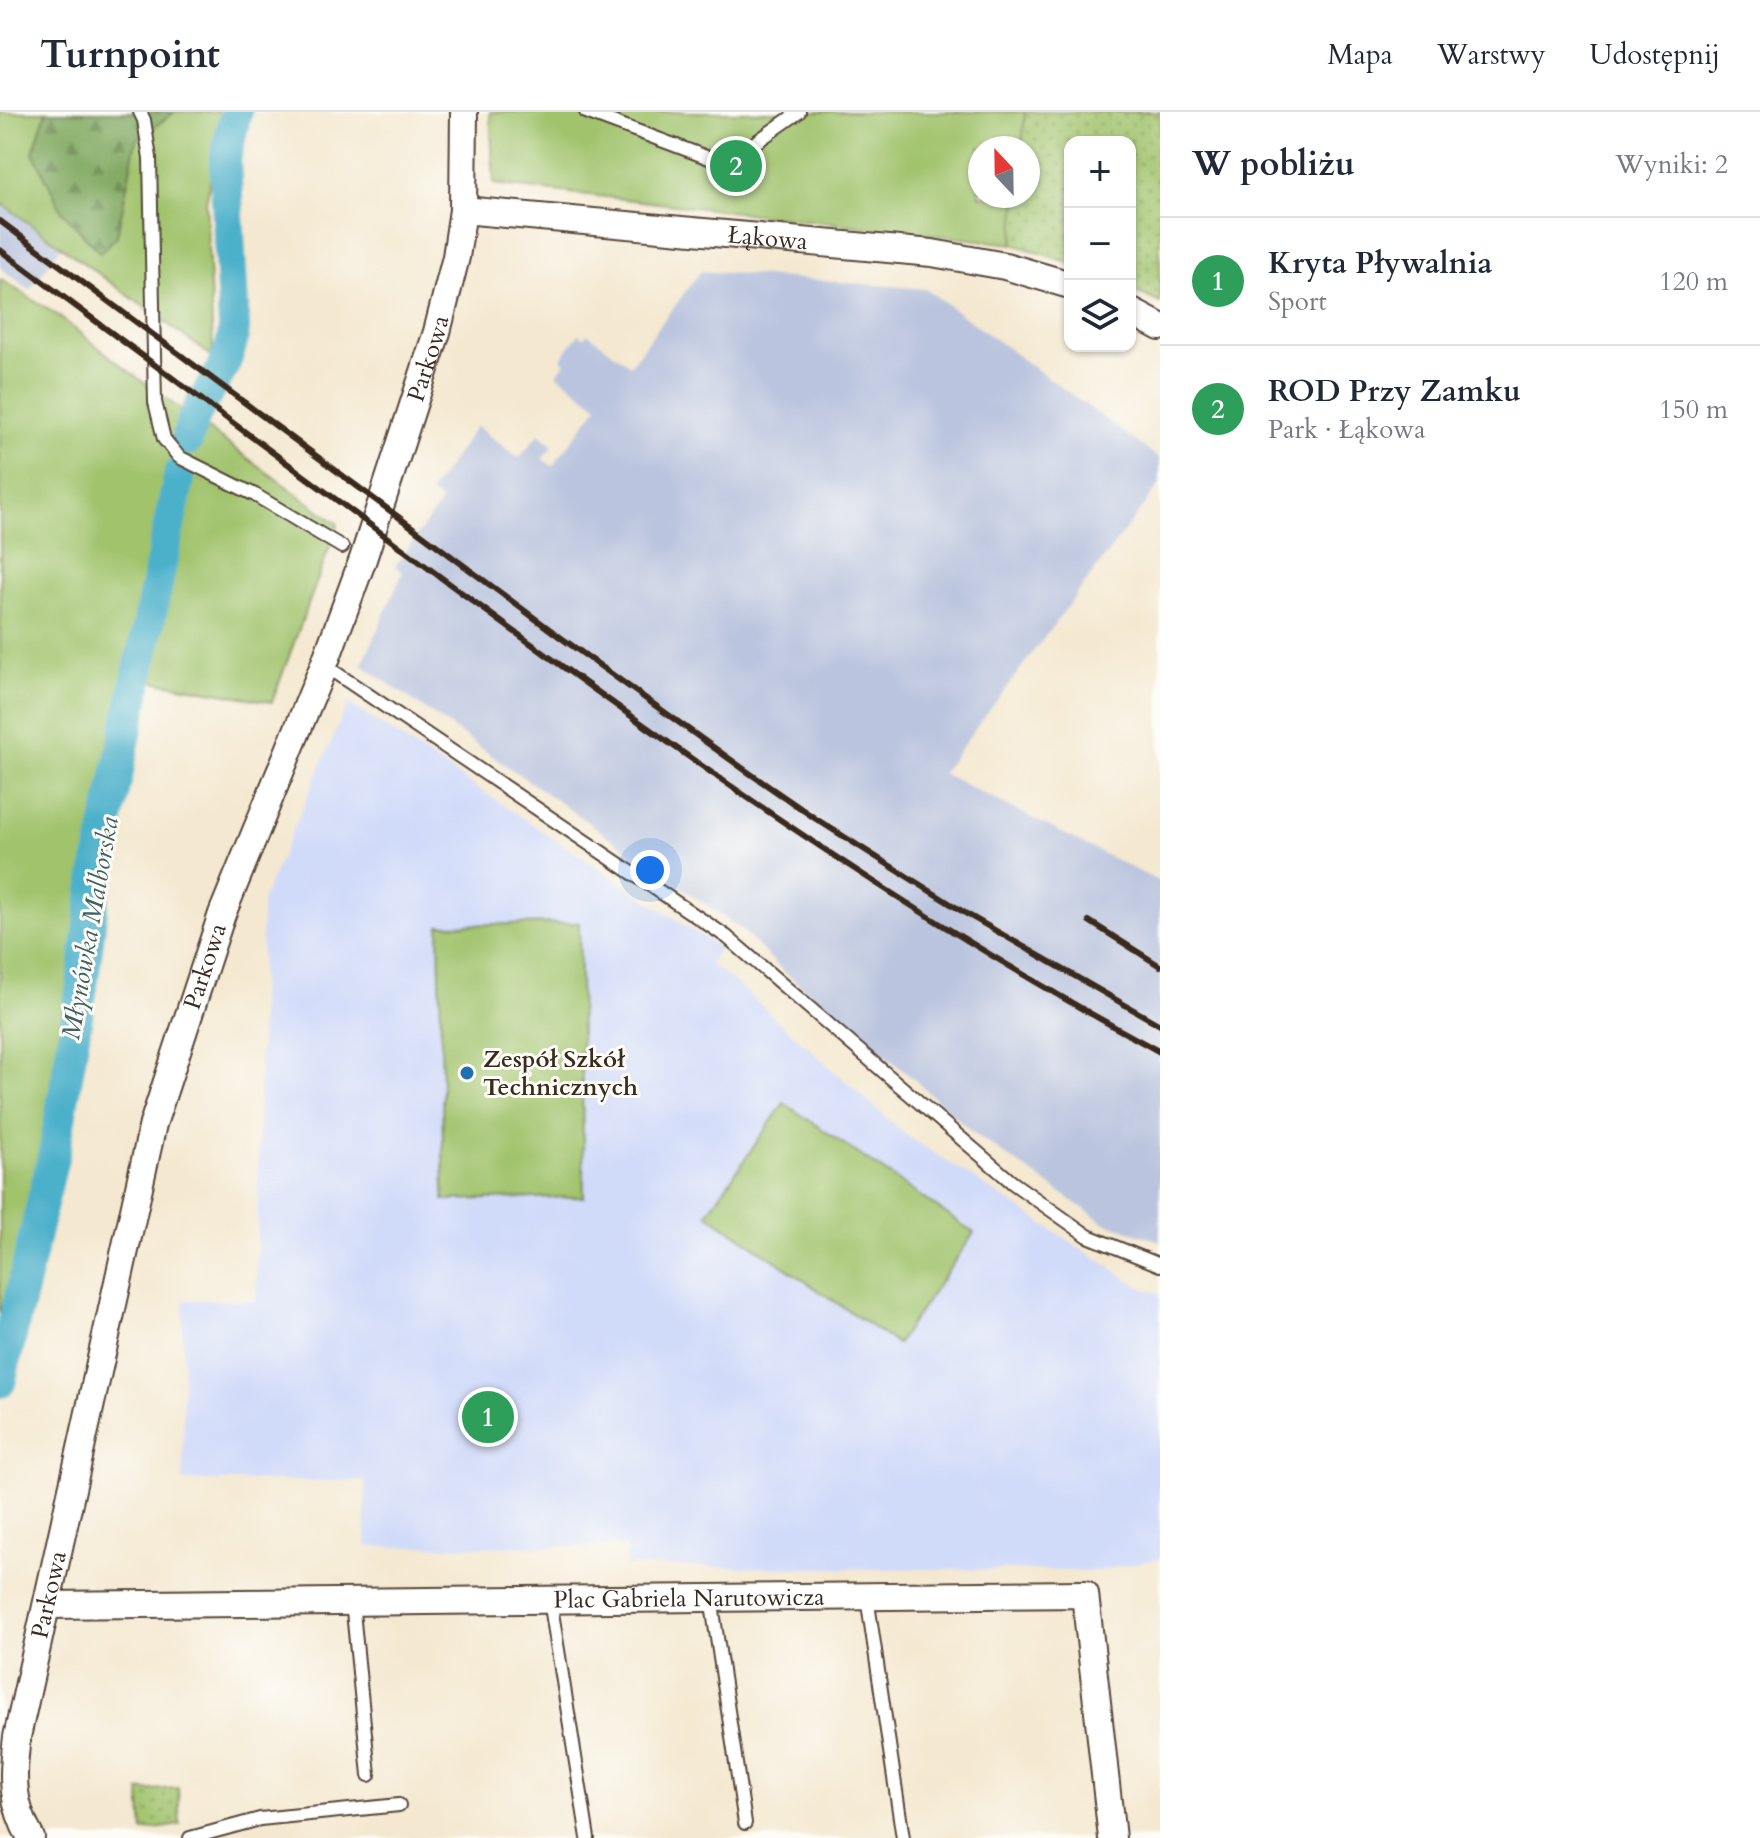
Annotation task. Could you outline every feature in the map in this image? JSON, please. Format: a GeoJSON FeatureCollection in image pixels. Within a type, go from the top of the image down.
{"type":"FeatureCollection","features":[{"type":"Feature","properties":{"kind":"street","name":"Parkowa"},"geometry":{"type":"LineString","coordinates":[[31,1838],[17,1808],[12,1779],[17,1737],[153,1124],[222,914],[324,665],[373,532],[433,344],[456,257],[463,210],[464,112]]}},
{"type":"Feature","properties":{"kind":"street","name":"Łąkowa"},"geometry":{"type":"LineString","coordinates":[[463,210],[932,253],[1005,266],[1064,283]]}},
{"type":"Feature","properties":{"kind":"street"},"geometry":{"type":"LineString","coordinates":[[1136,314],[1160,327]]}},
{"type":"Feature","properties":{"kind":"street","name":"Plac Gabriela Narutowicza"},"geometry":{"type":"LineString","coordinates":[[47,1605],[1085,1594],[1112,1838]]}},
{"type":"Feature","properties":{"kind":"lane"},"geometry":{"type":"LineString","coordinates":[[140,112],[150,158],[155,402],[164,439],[179,457],[255,495],[342,547]]}},
{"type":"Feature","properties":{"kind":"lane"},"geometry":{"type":"LineString","coordinates":[[586,112],[725,164],[799,112]]}},
{"type":"Feature","properties":{"kind":"lane"},"geometry":{"type":"LineString","coordinates":[[324,665],[727,937],[1026,1192],[1088,1236],[1160,1265]]}},
{"type":"Feature","properties":{"kind":"lane"},"geometry":{"type":"LineString","coordinates":[[867,1597],[903,1838]]}},
{"type":"Feature","properties":{"kind":"lane"},"geometry":{"type":"LineString","coordinates":[[711,1598],[745,1823]]}},
{"type":"Feature","properties":{"kind":"lane"},"geometry":{"type":"LineString","coordinates":[[550,1600],[588,1838]]}},
{"type":"Feature","properties":{"kind":"lane"},"geometry":{"type":"LineString","coordinates":[[352,1601],[369,1775]]}},
{"type":"Feature","properties":{"kind":"lane"},"geometry":{"type":"LineString","coordinates":[[190,1838],[260,1819],[399,1805]]}},
{"type":"Feature","properties":{"kind":"shaded area"},"geometry":{"type":"Polygon","coordinates":[[[0,202],[60,248],[30,290],[0,268],[0,202]]]}},
{"type":"Feature","properties":{"kind":"shaded area"},"geometry":{"type":"Polygon","coordinates":[[[701,271],[926,289],[1160,459],[1160,484],[942,773],[1160,882],[1160,1241],[1105,1223],[973,1133],[916,1081],[784,972],[741,929],[362,665],[403,572],[395,566],[442,501],[430,493],[476,426],[519,458],[539,434],[553,446],[542,459],[553,466],[598,406],[557,374],[565,363],[561,358],[579,334],[584,338],[587,333],[630,365],[701,271]]]}},
{"type":"Feature","properties":{"kind":"shaded area"},"geometry":{"type":"Polygon","coordinates":[[[348,703],[720,948],[709,963],[736,983],[906,1135],[1142,1288],[1160,1293],[1160,1558],[1100,1571],[626,1566],[626,1546],[366,1547],[365,1481],[183,1481],[183,1300],[256,1301],[262,901],[348,703]]]}},
{"type":"Feature","properties":{"kind":"green space"},"geometry":{"type":"Polygon","coordinates":[[[0,112],[223,112],[206,203],[213,349],[210,355],[0,202],[0,112]]]}},
{"type":"Feature","properties":{"kind":"green space"},"geometry":{"type":"Polygon","coordinates":[[[46,112],[175,112],[136,140],[117,236],[100,253],[61,210],[33,152],[46,112]]]}},
{"type":"Feature","properties":{"kind":"green space"},"geometry":{"type":"Polygon","coordinates":[[[490,112],[1025,112],[1023,136],[968,136],[968,208],[1016,208],[1013,244],[494,184],[490,112]]]}},
{"type":"Feature","properties":{"kind":"green space"},"geometry":{"type":"Polygon","coordinates":[[[1025,112],[1160,112],[1160,303],[1136,292],[1136,136],[1064,136],[1064,261],[1013,244],[1016,208],[1040,208],[1040,136],[1023,136],[1025,112]]]}},
{"type":"Feature","properties":{"kind":"green space"},"geometry":{"type":"Polygon","coordinates":[[[0,279],[57,315],[139,379],[338,524],[272,702],[128,677],[57,1078],[51,1128],[0,1334],[0,279]]]}},
{"type":"Feature","properties":{"kind":"green space"},"geometry":{"type":"Polygon","coordinates":[[[579,923],[584,1197],[444,1200],[439,925],[579,923]]]}},
{"type":"Feature","properties":{"kind":"green space"},"geometry":{"type":"Polygon","coordinates":[[[784,1103],[974,1233],[897,1344],[707,1214],[784,1103]]]}},
{"type":"Feature","properties":{"kind":"green space"},"geometry":{"type":"Polygon","coordinates":[[[178,1788],[180,1825],[143,1831],[140,1791],[178,1788]]]}},
{"type":"Feature","properties":{"kind":"waterway","name":"Młynówka Malborska"},"geometry":{"type":"LineString","coordinates":[[187,440],[191,425],[226,359],[234,328],[225,160],[236,112]]}},
{"type":"Feature","properties":{"kind":"waterway","name":"Młynówka Malborska"},"geometry":{"type":"LineString","coordinates":[[0,1382],[55,1149],[82,986],[96,877],[180,473]]}},
{"type":"Feature","properties":{"kind":"railway"},"geometry":{"type":"LineString","coordinates":[[0,221],[560,637],[745,770],[965,913],[1160,1025]]}},
{"type":"Feature","properties":{"kind":"railway"},"geometry":{"type":"LineString","coordinates":[[0,250],[495,618],[773,815],[963,938],[1160,1052]]}},
{"type":"Feature","properties":{"kind":"railway"},"geometry":{"type":"LineString","coordinates":[[1089,921],[1160,966]]}},
{"type":"Feature","properties":{"kind":"place","name":"ROD Przy Zamku"},"geometry":{"type":"Point","coordinates":[736,166]}},
{"type":"Feature","properties":{"kind":"place","name":"Zespół Szkół Technicznych"},"geometry":{"type":"Point","coordinates":[467,1073]}},
{"type":"Feature","properties":{"kind":"place","name":"Kryta Pływalnia"},"geometry":{"type":"Point","coordinates":[488,1417]}}]}
